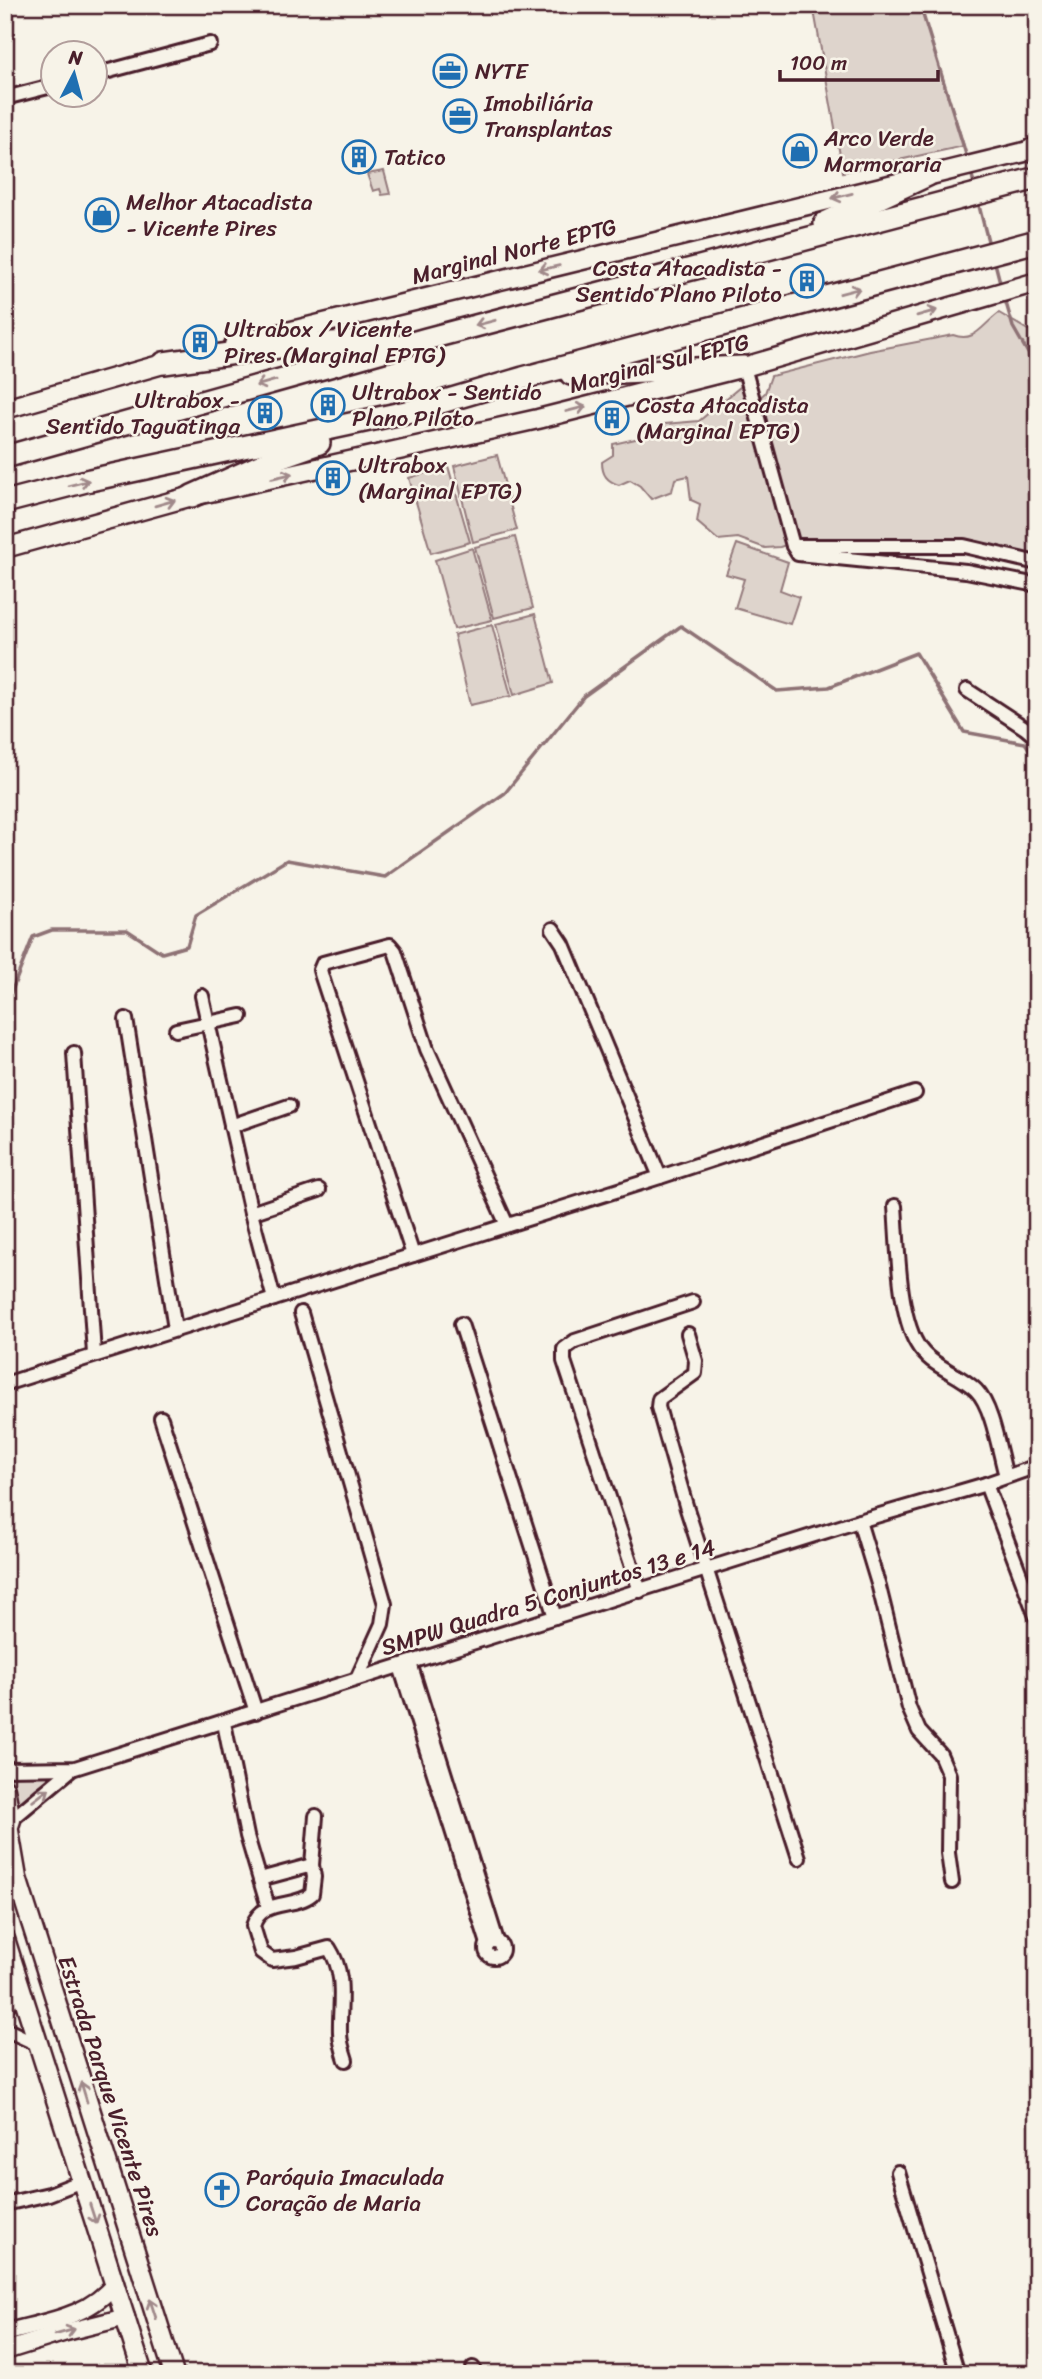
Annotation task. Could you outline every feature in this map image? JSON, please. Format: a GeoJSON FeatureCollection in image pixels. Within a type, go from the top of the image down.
{"type":"FeatureCollection","features":[{"type":"Feature","properties":{"kind":"highway"},"geometry":{"type":"LineString","coordinates":[[741,257],[838,218],[928,175]]}},
{"type":"Feature","properties":{"kind":"highway"},"geometry":{"type":"LineString","coordinates":[[5,457],[426,339],[1037,178]]}},
{"type":"Feature","properties":{"kind":"highway"},"geometry":{"type":"LineString","coordinates":[[192,496],[282,456],[411,411],[523,378],[1026,244]]}},
{"type":"Feature","properties":{"kind":"highway"},"geometry":{"type":"LineString","coordinates":[[164,363],[293,345],[426,339]]}},
{"type":"Feature","properties":{"kind":"highway"},"geometry":{"type":"LineString","coordinates":[[523,378],[744,367]]}},
{"type":"Feature","properties":{"kind":"highway"},"geometry":{"type":"LineString","coordinates":[[5,502],[103,477],[411,411]]}},
{"type":"Feature","properties":{"kind":"main road","name":"Marginal Norte EPTG"},"geometry":{"type":"LineString","coordinates":[[5,409],[164,363],[1035,149]]}},
{"type":"Feature","properties":{"kind":"main road","name":"Marginal Sul EPTG"},"geometry":{"type":"LineString","coordinates":[[5,548],[192,496],[538,419],[744,367],[1029,284]]}},
{"type":"Feature","properties":{"kind":"main road","name":"Estrada Parque Vicente Pires"},"geometry":{"type":"LineString","coordinates":[[5,1788],[8,1829],[17,1878],[174,2374]]}},
{"type":"Feature","properties":{"kind":"main road"},"geometry":{"type":"LineString","coordinates":[[5,1939],[143,2374]]}},
{"type":"Feature","properties":{"kind":"street"},"geometry":{"type":"LineString","coordinates":[[108,71],[210,44]]}},
{"type":"Feature","properties":{"kind":"street"},"geometry":{"type":"LineString","coordinates":[[5,98],[38,90]]}},
{"type":"Feature","properties":{"kind":"street"},"geometry":{"type":"LineString","coordinates":[[744,367],[793,546],[798,554],[966,571],[1037,585]]}},
{"type":"Feature","properties":{"kind":"street"},"geometry":{"type":"LineString","coordinates":[[793,546],[964,546],[1037,563]]}},
{"type":"Feature","properties":{"kind":"street"},"geometry":{"type":"LineString","coordinates":[[967,690],[1037,738]]}},
{"type":"Feature","properties":{"kind":"street"},"geometry":{"type":"LineString","coordinates":[[553,929],[563,944],[660,1177]]}},
{"type":"Feature","properties":{"kind":"street"},"geometry":{"type":"LineString","coordinates":[[413,1255],[322,977],[320,970],[323,963],[380,946],[390,945],[395,951],[428,1049],[507,1225]]}},
{"type":"Feature","properties":{"kind":"street"},"geometry":{"type":"LineString","coordinates":[[202,996],[251,1213],[274,1299]]}},
{"type":"Feature","properties":{"kind":"street"},"geometry":{"type":"LineString","coordinates":[[176,1030],[241,1016]]}},
{"type":"Feature","properties":{"kind":"street"},"geometry":{"type":"LineString","coordinates":[[126,1018],[175,1329]]}},
{"type":"Feature","properties":{"kind":"street"},"geometry":{"type":"LineString","coordinates":[[74,1053],[94,1354]]}},
{"type":"Feature","properties":{"kind":"street"},"geometry":{"type":"LineString","coordinates":[[5,1384],[660,1177],[915,1093]]}},
{"type":"Feature","properties":{"kind":"street"},"geometry":{"type":"LineString","coordinates":[[231,1126],[289,1106]]}},
{"type":"Feature","properties":{"kind":"street"},"geometry":{"type":"LineString","coordinates":[[251,1213],[319,1189]]}},
{"type":"Feature","properties":{"kind":"street"},"geometry":{"type":"LineString","coordinates":[[895,1206],[903,1293],[914,1338],[926,1356],[979,1393],[987,1408],[1006,1476]]}},
{"type":"Feature","properties":{"kind":"street"},"geometry":{"type":"LineString","coordinates":[[640,1591],[564,1361],[564,1349],[575,1340],[693,1302]]}},
{"type":"Feature","properties":{"kind":"street"},"geometry":{"type":"LineString","coordinates":[[301,1314],[385,1604],[382,1624],[357,1679]]}},
{"type":"Feature","properties":{"kind":"street"},"geometry":{"type":"LineString","coordinates":[[461,1324],[555,1617]]}},
{"type":"Feature","properties":{"kind":"street"},"geometry":{"type":"LineString","coordinates":[[688,1334],[695,1373],[659,1399],[657,1407],[799,1858]]}},
{"type":"Feature","properties":{"kind":"street"},"geometry":{"type":"LineString","coordinates":[[161,1418],[256,1712]]}},
{"type":"Feature","properties":{"kind":"street","name":"SMPW Quadra 5 Conjuntos 13 e 14"},"geometry":{"type":"LineString","coordinates":[[5,1769],[72,1769],[1037,1466]]}},
{"type":"Feature","properties":{"kind":"street"},"geometry":{"type":"LineString","coordinates":[[986,1484],[1037,1619]]}},
{"type":"Feature","properties":{"kind":"street"},"geometry":{"type":"LineString","coordinates":[[859,1521],[879,1587],[909,1708],[919,1731],[940,1754],[949,1774],[948,1853],[952,1882]]}},
{"type":"Feature","properties":{"kind":"street"},"geometry":{"type":"LineString","coordinates":[[405,1664],[493,1943]]}},
{"type":"Feature","properties":{"kind":"street"},"geometry":{"type":"LineString","coordinates":[[223,1723],[247,1836],[268,1907]]}},
{"type":"Feature","properties":{"kind":"street","name":"SMPW Quadra 5 Conjuntos 13 e 14"},"geometry":{"type":"LineString","coordinates":[[8,1829],[72,1769]]}},
{"type":"Feature","properties":{"kind":"street"},"geometry":{"type":"LineString","coordinates":[[316,1816],[312,1894],[299,1901],[268,1907],[258,1914],[253,1926],[261,1952],[266,1957],[279,1960],[329,1948],[336,1958],[342,1984],[340,2033],[346,2060]]}},
{"type":"Feature","properties":{"kind":"street"},"geometry":{"type":"LineString","coordinates":[[260,1879],[312,1865]]}},
{"type":"Feature","properties":{"kind":"street"},"geometry":{"type":"LineString","coordinates":[[5,2008],[14,1998],[19,1984]]}},
{"type":"Feature","properties":{"kind":"street"},"geometry":{"type":"LineString","coordinates":[[5,2029],[37,2044]]}},
{"type":"Feature","properties":{"kind":"street"},"geometry":{"type":"LineString","coordinates":[[898,2172],[958,2374]]}},
{"type":"Feature","properties":{"kind":"street"},"geometry":{"type":"LineString","coordinates":[[5,2204],[49,2194],[82,2181]]}},
{"type":"Feature","properties":{"kind":"street"},"geometry":{"type":"LineString","coordinates":[[5,2333],[88,2309],[106,2296],[115,2283]]}},
{"type":"Feature","properties":{"kind":"street"},"geometry":{"type":"LineString","coordinates":[[5,2351],[125,2317]]}},
{"type":"Feature","properties":{"kind":"shaded area"},"geometry":{"type":"Polygon","coordinates":[[[813,5],[920,5],[964,146],[843,172],[813,5]]]}},
{"type":"Feature","properties":{"kind":"shaded area"},"geometry":{"type":"Polygon","coordinates":[[[384,171],[390,194],[382,195],[380,189],[373,191],[367,174],[384,171]]]}},
{"type":"Feature","properties":{"kind":"shaded area"},"geometry":{"type":"Polygon","coordinates":[[[999,313],[1028,330],[1037,329],[1037,556],[967,539],[903,538],[823,544],[803,539],[780,547],[765,548],[738,538],[718,540],[697,522],[700,504],[691,500],[688,476],[675,479],[672,491],[651,499],[640,486],[630,480],[619,485],[611,482],[604,474],[602,462],[613,455],[613,444],[653,435],[665,424],[699,421],[740,387],[759,398],[765,393],[771,376],[870,351],[953,335],[967,337],[978,332],[999,313]]]}},
{"type":"Feature","properties":{"kind":"shaded area"},"geometry":{"type":"Polygon","coordinates":[[[497,455],[517,530],[473,542],[454,466],[497,455]]]}},
{"type":"Feature","properties":{"kind":"shaded area"},"geometry":{"type":"Polygon","coordinates":[[[448,466],[470,542],[431,553],[409,478],[448,466]]]}},
{"type":"Feature","properties":{"kind":"shaded area"},"geometry":{"type":"Polygon","coordinates":[[[515,537],[533,608],[494,618],[475,547],[515,537]]]}},
{"type":"Feature","properties":{"kind":"shaded area"},"geometry":{"type":"Polygon","coordinates":[[[737,544],[788,562],[780,590],[799,597],[790,624],[735,608],[744,579],[726,574],[737,544]]]}},
{"type":"Feature","properties":{"kind":"shaded area"},"geometry":{"type":"Polygon","coordinates":[[[472,548],[492,620],[454,629],[435,560],[472,548]]]}},
{"type":"Feature","properties":{"kind":"shaded area"},"geometry":{"type":"Polygon","coordinates":[[[535,614],[553,683],[514,695],[496,624],[535,614]]]}},
{"type":"Feature","properties":{"kind":"shaded area"},"geometry":{"type":"Polygon","coordinates":[[[492,625],[511,696],[470,705],[454,635],[492,625]]]}},
{"type":"Feature","properties":{"kind":"shaded area"},"geometry":{"type":"Polygon","coordinates":[[[7,1770],[64,1770],[36,1788],[18,1804],[7,1770]]]}},
{"type":"Feature","properties":{"kind":"waterway"},"geometry":{"type":"LineString","coordinates":[[920,5],[968,161]]}},
{"type":"Feature","properties":{"kind":"waterway"},"geometry":{"type":"LineString","coordinates":[[971,171],[975,188]]}},
{"type":"Feature","properties":{"kind":"waterway"},"geometry":{"type":"LineString","coordinates":[[978,202],[989,245]]}},
{"type":"Feature","properties":{"kind":"waterway"},"geometry":{"type":"LineString","coordinates":[[994,259],[1001,286]]}},
{"type":"Feature","properties":{"kind":"waterway"},"geometry":{"type":"LineString","coordinates":[[1004,296],[1013,327],[1037,369]]}},
{"type":"Feature","properties":{"kind":"waterway"},"geometry":{"type":"LineString","coordinates":[[5,1008],[33,937],[52,930],[127,930],[162,953],[187,946],[196,915],[287,860],[385,877],[505,793],[584,696],[681,626],[777,691],[829,687],[916,653],[964,732],[1025,743],[1037,760]]}},
{"type":"Feature","properties":{"kind":"place","name":"NYTE"},"geometry":{"type":"Point","coordinates":[450,71]}},
{"type":"Feature","properties":{"kind":"place","name":"Imobiliária Transplantas"},"geometry":{"type":"Point","coordinates":[460,116]}},
{"type":"Feature","properties":{"kind":"place","name":"Arco Verde Marmoraria"},"geometry":{"type":"Point","coordinates":[800,151]}},
{"type":"Feature","properties":{"kind":"place","name":"Tatico"},"geometry":{"type":"Point","coordinates":[359,157]}},
{"type":"Feature","properties":{"kind":"place","name":"Melhor Atacadista - Vicente Pires"},"geometry":{"type":"Point","coordinates":[102,215]}},
{"type":"Feature","properties":{"kind":"place","name":"Costa Atacadista - Sentido Plano Piloto"},"geometry":{"type":"Point","coordinates":[807,281]}},
{"type":"Feature","properties":{"kind":"place","name":"Ultrabox / Vicente Pires (Marginal EPTG)"},"geometry":{"type":"Point","coordinates":[200,342]}},
{"type":"Feature","properties":{"kind":"place","name":"Ultrabox - Sentido Plano Piloto"},"geometry":{"type":"Point","coordinates":[328,405]}},
{"type":"Feature","properties":{"kind":"place","name":"Ultrabox - Sentido Taguatinga"},"geometry":{"type":"Point","coordinates":[265,413]}},
{"type":"Feature","properties":{"kind":"place","name":"Costa Atacadista (Marginal EPTG)"},"geometry":{"type":"Point","coordinates":[612,418]}},
{"type":"Feature","properties":{"kind":"place","name":"Ultrabox (Marginal EPTG)"},"geometry":{"type":"Point","coordinates":[333,478]}},
{"type":"Feature","properties":{"kind":"place","name":"Paróquia Imaculada Coração de Maria"},"geometry":{"type":"Point","coordinates":[222,2190]}}]}
